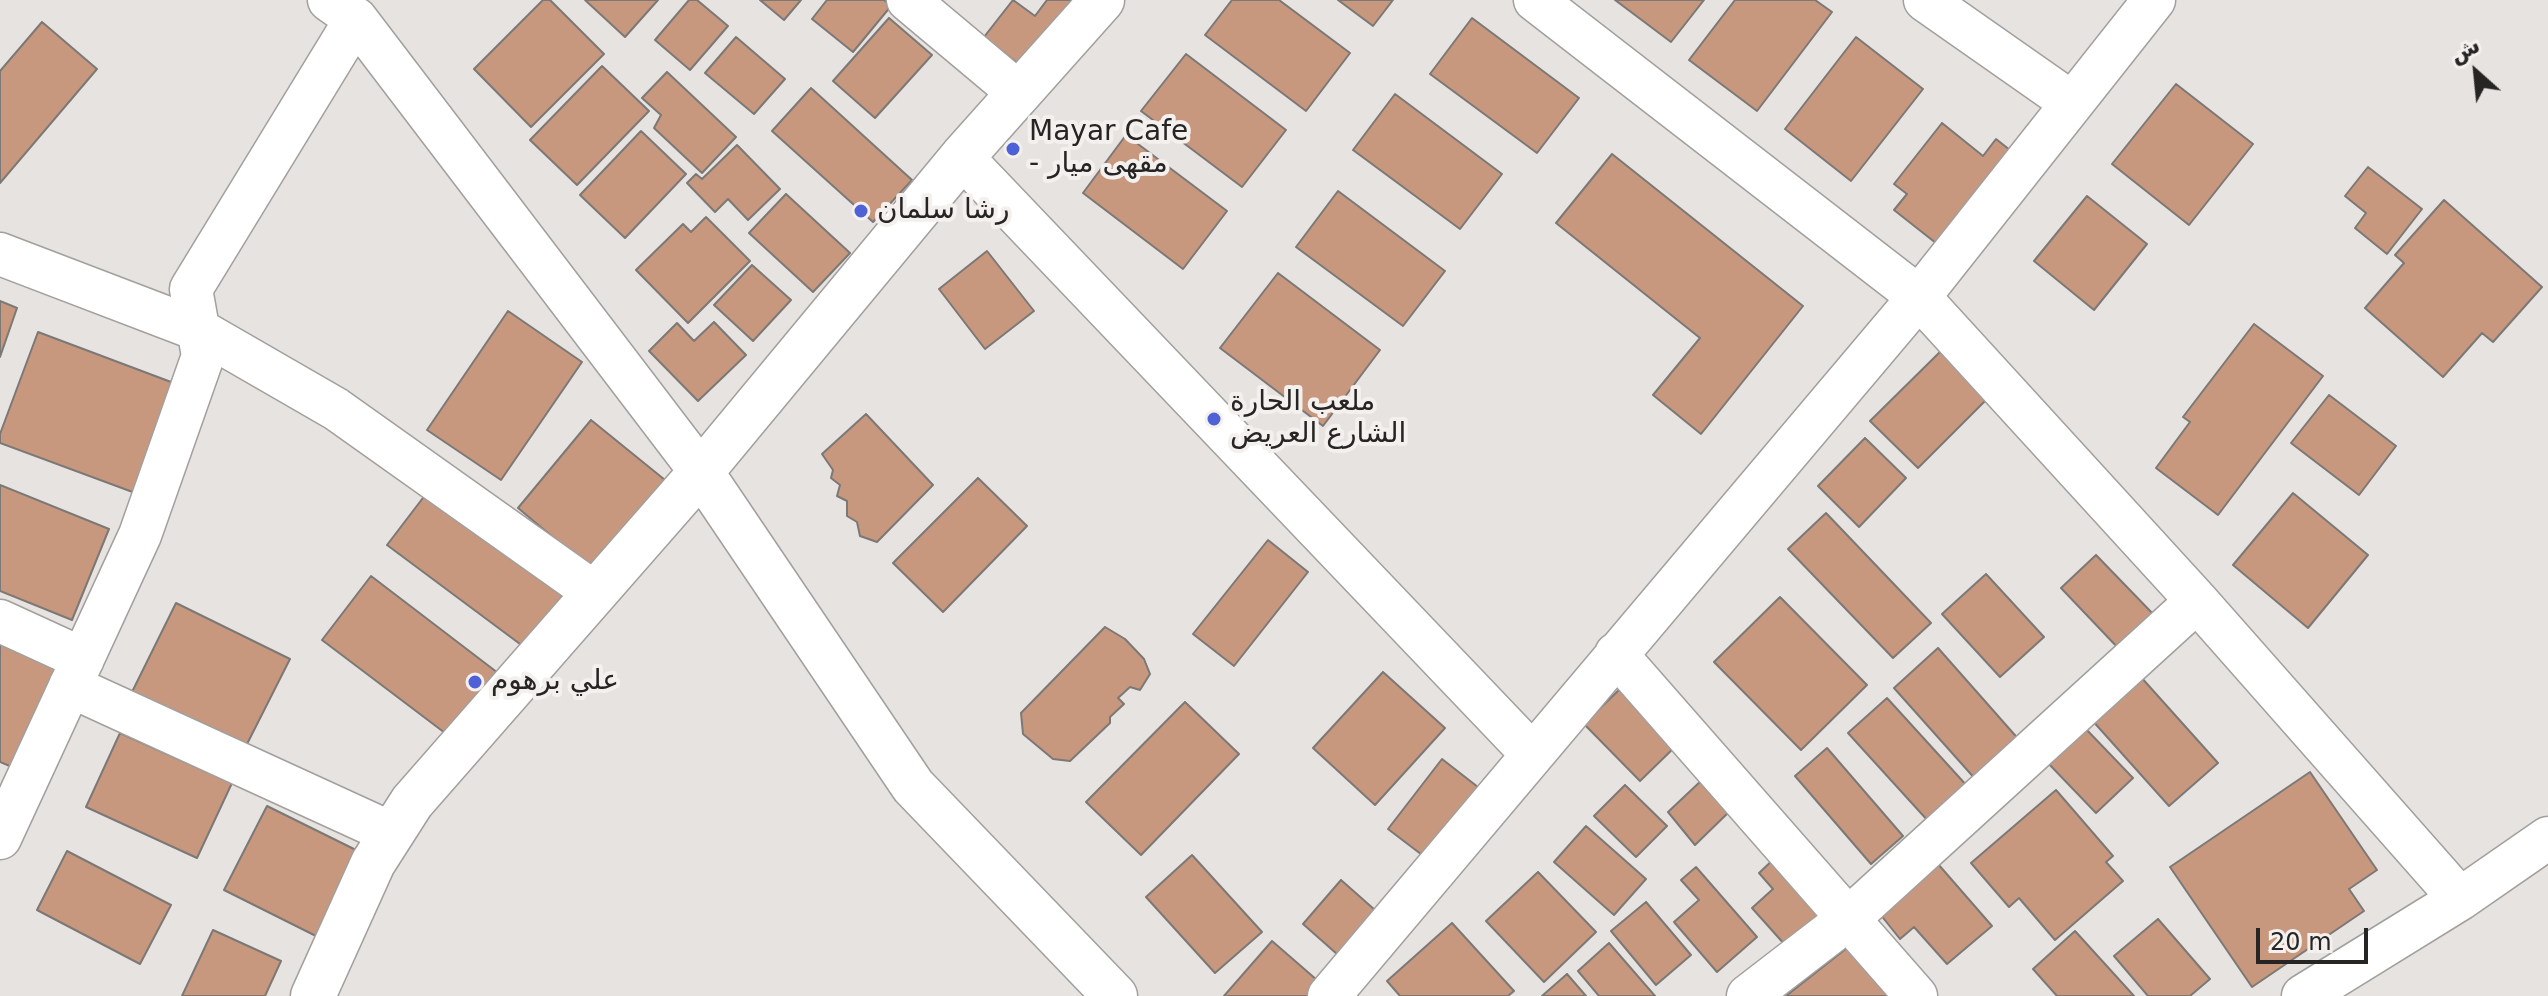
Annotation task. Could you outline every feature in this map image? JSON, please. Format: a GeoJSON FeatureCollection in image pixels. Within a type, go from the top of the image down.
{"type":"FeatureCollection","features":[{"type":"Feature","properties":{"kind":"street"},"geometry":{"type":"LineString","coordinates":[[908,0],[1019,93]]}},
{"type":"Feature","properties":{"kind":"street"},"geometry":{"type":"LineString","coordinates":[[313,996],[358,894],[391,833],[436,773],[701,472],[962,157],[1102,0]]}},
{"type":"Feature","properties":{"kind":"street"},"geometry":{"type":"LineString","coordinates":[[1535,0],[1919,297],[2197,601],[2460,899]]}},
{"type":"Feature","properties":{"kind":"street"},"geometry":{"type":"LineString","coordinates":[[1925,0],[2072,103]]}},
{"type":"Feature","properties":{"kind":"street"},"geometry":{"type":"LineString","coordinates":[[1329,996],[1919,297],[2154,0]]}},
{"type":"Feature","properties":{"kind":"street"},"geometry":{"type":"LineString","coordinates":[[0,838],[140,535],[198,371],[203,356],[191,289],[342,9],[701,472],[913,786],[1115,996]]}},
{"type":"Feature","properties":{"kind":"street"},"geometry":{"type":"LineString","coordinates":[[962,157],[1532,754]]}},
{"type":"Feature","properties":{"kind":"street"},"geometry":{"type":"LineString","coordinates":[[0,254],[199,330],[336,409],[595,593]]}},
{"type":"Feature","properties":{"kind":"street"},"geometry":{"type":"LineString","coordinates":[[1748,996],[1848,919],[2197,601]]}},
{"type":"Feature","properties":{"kind":"street"},"geometry":{"type":"LineString","coordinates":[[0,621],[76,672],[391,833]]}},
{"type":"Feature","properties":{"kind":"street"},"geometry":{"type":"LineString","coordinates":[[1616,654],[1916,996]]}},
{"type":"Feature","properties":{"kind":"street"},"geometry":{"type":"LineString","coordinates":[[2303,996],[2460,899],[2548,838]]}},
{"type":"Feature","properties":{"kind":"building"},"geometry":{"type":"Polygon","coordinates":[[[543,0],[550,0],[604,54],[531,127],[474,69],[543,0]]]}},
{"type":"Feature","properties":{"kind":"building"},"geometry":{"type":"Polygon","coordinates":[[[585,0],[658,0],[625,37],[585,0]]]}},
{"type":"Feature","properties":{"kind":"building"},"geometry":{"type":"Polygon","coordinates":[[[689,0],[697,0],[728,26],[690,70],[655,40],[689,0]]]}},
{"type":"Feature","properties":{"kind":"building"},"geometry":{"type":"Polygon","coordinates":[[[760,0],[801,0],[784,20],[760,0]]]}},
{"type":"Feature","properties":{"kind":"building"},"geometry":{"type":"Polygon","coordinates":[[[827,0],[884,0],[891,6],[853,52],[812,19],[827,0]]]}},
{"type":"Feature","properties":{"kind":"building"},"geometry":{"type":"Polygon","coordinates":[[[1013,0],[1035,16],[1047,0],[1069,0],[1076,5],[1025,69],[984,37],[1013,0]]]}},
{"type":"Feature","properties":{"kind":"building"},"geometry":{"type":"Polygon","coordinates":[[[1232,0],[1279,0],[1350,53],[1306,111],[1205,35],[1232,0]]]}},
{"type":"Feature","properties":{"kind":"building"},"geometry":{"type":"Polygon","coordinates":[[[1338,0],[1393,0],[1373,26],[1338,0]]]}},
{"type":"Feature","properties":{"kind":"building"},"geometry":{"type":"Polygon","coordinates":[[[1615,0],[1704,0],[1671,42],[1615,0]]]}},
{"type":"Feature","properties":{"kind":"building"},"geometry":{"type":"Polygon","coordinates":[[[1735,0],[1815,0],[1832,12],[1757,111],[1689,60],[1735,0]]]}},
{"type":"Feature","properties":{"kind":"building"},"geometry":{"type":"Polygon","coordinates":[[[889,18],[932,55],[875,118],[833,81],[889,18]]]}},
{"type":"Feature","properties":{"kind":"building"},"geometry":{"type":"Polygon","coordinates":[[[1472,18],[1579,98],[1537,153],[1430,74],[1472,18]]]}},
{"type":"Feature","properties":{"kind":"building"},"geometry":{"type":"Polygon","coordinates":[[[42,22],[97,69],[0,183],[0,71],[42,22]]]}},
{"type":"Feature","properties":{"kind":"building"},"geometry":{"type":"Polygon","coordinates":[[[736,37],[785,79],[754,114],[705,73],[736,37]]]}},
{"type":"Feature","properties":{"kind":"building"},"geometry":{"type":"Polygon","coordinates":[[[1856,37],[1923,89],[1851,181],[1785,129],[1856,37]]]}},
{"type":"Feature","properties":{"kind":"building"},"geometry":{"type":"Polygon","coordinates":[[[1186,54],[1286,130],[1242,187],[1141,111],[1186,54]]]}},
{"type":"Feature","properties":{"kind":"building"},"geometry":{"type":"Polygon","coordinates":[[[602,66],[649,111],[577,185],[530,140],[602,66]]]}},
{"type":"Feature","properties":{"kind":"building"},"geometry":{"type":"Polygon","coordinates":[[[667,72],[736,137],[702,173],[654,128],[661,115],[642,98],[667,72]]]}},
{"type":"Feature","properties":{"kind":"building"},"geometry":{"type":"Polygon","coordinates":[[[2176,84],[2253,144],[2189,225],[2112,164],[2176,84]]]}},
{"type":"Feature","properties":{"kind":"building"},"geometry":{"type":"Polygon","coordinates":[[[811,88],[912,180],[873,222],[772,131],[811,88]]]}},
{"type":"Feature","properties":{"kind":"building"},"geometry":{"type":"Polygon","coordinates":[[[1395,94],[1502,174],[1460,229],[1353,150],[1395,94]]]}},
{"type":"Feature","properties":{"kind":"building"},"geometry":{"type":"Polygon","coordinates":[[[1942,123],[1983,156],[1996,139],[2020,158],[1946,251],[1894,210],[1907,194],[1894,184],[1942,123]]]}},
{"type":"Feature","properties":{"kind":"building"},"geometry":{"type":"Polygon","coordinates":[[[641,131],[686,174],[625,238],[580,195],[641,131]]]}},
{"type":"Feature","properties":{"kind":"building"},"geometry":{"type":"Polygon","coordinates":[[[1126,135],[1227,211],[1183,269],[1083,193],[1126,135]]]}},
{"type":"Feature","properties":{"kind":"building"},"geometry":{"type":"Polygon","coordinates":[[[737,145],[780,189],[748,220],[728,199],[715,212],[687,183],[696,174],[702,179],[737,145]]]}},
{"type":"Feature","properties":{"kind":"building"},"geometry":{"type":"Polygon","coordinates":[[[1612,154],[1803,306],[1701,434],[1653,395],[1700,338],[1556,223],[1612,154]]]}},
{"type":"Feature","properties":{"kind":"building"},"geometry":{"type":"Polygon","coordinates":[[[2368,167],[2422,209],[2387,254],[2355,228],[2366,213],[2345,196],[2368,167]]]}},
{"type":"Feature","properties":{"kind":"building"},"geometry":{"type":"Polygon","coordinates":[[[1338,191],[1445,271],[1403,326],[1296,247],[1338,191]]]}},
{"type":"Feature","properties":{"kind":"building"},"geometry":{"type":"Polygon","coordinates":[[[786,194],[850,253],[813,292],[749,233],[786,194]]]}},
{"type":"Feature","properties":{"kind":"building"},"geometry":{"type":"Polygon","coordinates":[[[2087,196],[2147,244],[2094,310],[2034,261],[2087,196]]]}},
{"type":"Feature","properties":{"kind":"building"},"geometry":{"type":"Polygon","coordinates":[[[2444,200],[2542,287],[2493,342],[2482,333],[2443,377],[2365,308],[2404,263],[2395,255],[2444,200]]]}},
{"type":"Feature","properties":{"kind":"building"},"geometry":{"type":"Polygon","coordinates":[[[706,217],[750,261],[688,323],[636,270],[683,224],[691,232],[706,217]]]}},
{"type":"Feature","properties":{"kind":"building"},"geometry":{"type":"Polygon","coordinates":[[[987,251],[1034,311],[985,349],[939,289],[987,251]]]}},
{"type":"Feature","properties":{"kind":"building"},"geometry":{"type":"Polygon","coordinates":[[[752,265],[791,300],[753,341],[714,305],[752,265]]]}},
{"type":"Feature","properties":{"kind":"building"},"geometry":{"type":"Polygon","coordinates":[[[1278,273],[1380,350],[1323,426],[1220,348],[1278,273]]]}},
{"type":"Feature","properties":{"kind":"building"},"geometry":{"type":"Polygon","coordinates":[[[0,301],[17,308],[0,357],[0,301]]]}},
{"type":"Feature","properties":{"kind":"building"},"geometry":{"type":"Polygon","coordinates":[[[508,311],[582,362],[501,480],[427,430],[508,311]]]}},
{"type":"Feature","properties":{"kind":"building"},"geometry":{"type":"Polygon","coordinates":[[[714,322],[746,355],[698,401],[649,351],[677,323],[694,341],[714,322]]]}},
{"type":"Feature","properties":{"kind":"building"},"geometry":{"type":"Polygon","coordinates":[[[2254,324],[2323,376],[2218,515],[2156,468],[2190,422],[2183,417],[2254,324]]]}},
{"type":"Feature","properties":{"kind":"building"},"geometry":{"type":"Polygon","coordinates":[[[38,332],[179,385],[138,494],[0,443],[0,434],[38,332]]]}},
{"type":"Feature","properties":{"kind":"building"},"geometry":{"type":"Polygon","coordinates":[[[1946,346],[1993,393],[1918,468],[1870,421],[1946,346]]]}},
{"type":"Feature","properties":{"kind":"building"},"geometry":{"type":"Polygon","coordinates":[[[2329,395],[2396,446],[2359,495],[2291,443],[2329,395]]]}},
{"type":"Feature","properties":{"kind":"building"},"geometry":{"type":"Polygon","coordinates":[[[866,414],[933,485],[877,542],[860,536],[857,522],[847,516],[847,501],[837,496],[840,485],[831,478],[833,470],[822,454],[866,414]]]}},
{"type":"Feature","properties":{"kind":"building"},"geometry":{"type":"Polygon","coordinates":[[[591,420],[665,480],[591,569],[518,508],[591,420]]]}},
{"type":"Feature","properties":{"kind":"building"},"geometry":{"type":"Polygon","coordinates":[[[1865,438],[1906,478],[1859,527],[1818,486],[1865,438]]]}},
{"type":"Feature","properties":{"kind":"building"},"geometry":{"type":"Polygon","coordinates":[[[978,478],[1027,526],[943,612],[893,563],[978,478]]]}},
{"type":"Feature","properties":{"kind":"building"},"geometry":{"type":"Polygon","coordinates":[[[0,485],[109,529],[72,620],[0,591],[0,485]]]}},
{"type":"Feature","properties":{"kind":"building"},"geometry":{"type":"Polygon","coordinates":[[[429,490],[566,591],[524,647],[387,545],[429,490]]]}},
{"type":"Feature","properties":{"kind":"building"},"geometry":{"type":"Polygon","coordinates":[[[2293,493],[2368,555],[2308,628],[2233,565],[2293,493]]]}},
{"type":"Feature","properties":{"kind":"building"},"geometry":{"type":"Polygon","coordinates":[[[1826,513],[1931,623],[1893,658],[1788,549],[1826,513]]]}},
{"type":"Feature","properties":{"kind":"building"},"geometry":{"type":"Polygon","coordinates":[[[1268,540],[1308,572],[1234,666],[1193,634],[1268,540]]]}},
{"type":"Feature","properties":{"kind":"building"},"geometry":{"type":"Polygon","coordinates":[[[2096,555],[2155,616],[2120,650],[2061,588],[2096,555]]]}},
{"type":"Feature","properties":{"kind":"building"},"geometry":{"type":"Polygon","coordinates":[[[1986,574],[2044,637],[2000,677],[1942,614],[1986,574]]]}},
{"type":"Feature","properties":{"kind":"building"},"geometry":{"type":"Polygon","coordinates":[[[371,576],[498,673],[449,736],[322,640],[371,576]]]}},
{"type":"Feature","properties":{"kind":"building"},"geometry":{"type":"Polygon","coordinates":[[[1780,597],[1867,685],[1801,750],[1714,662],[1780,597]]]}},
{"type":"Feature","properties":{"kind":"building"},"geometry":{"type":"Polygon","coordinates":[[[176,603],[290,659],[245,748],[132,692],[176,603]]]}},
{"type":"Feature","properties":{"kind":"building"},"geometry":{"type":"Polygon","coordinates":[[[1105,627],[1125,639],[1144,659],[1150,674],[1140,690],[1130,687],[1118,698],[1124,704],[1110,717],[1110,723],[1070,761],[1053,759],[1023,734],[1021,713],[1105,627]]]}},
{"type":"Feature","properties":{"kind":"building"},"geometry":{"type":"Polygon","coordinates":[[[0,643],[70,673],[26,773],[0,762],[0,643]]]}},
{"type":"Feature","properties":{"kind":"building"},"geometry":{"type":"Polygon","coordinates":[[[1938,648],[2021,742],[1977,781],[1894,688],[1938,648]]]}},
{"type":"Feature","properties":{"kind":"building"},"geometry":{"type":"Polygon","coordinates":[[[1383,672],[1445,728],[1375,805],[1313,748],[1383,672]]]}},
{"type":"Feature","properties":{"kind":"building"},"geometry":{"type":"Polygon","coordinates":[[[2140,676],[2218,763],[2169,806],[2091,719],[2140,676]]]}},
{"type":"Feature","properties":{"kind":"building"},"geometry":{"type":"Polygon","coordinates":[[[1624,685],[1680,742],[1640,781],[1584,724],[1624,685]]]}},
{"type":"Feature","properties":{"kind":"building"},"geometry":{"type":"Polygon","coordinates":[[[1887,698],[1968,787],[1929,822],[1848,733],[1887,698]]]}},
{"type":"Feature","properties":{"kind":"building"},"geometry":{"type":"Polygon","coordinates":[[[1185,702],[1239,754],[1141,855],[1086,802],[1185,702]]]}},
{"type":"Feature","properties":{"kind":"building"},"geometry":{"type":"Polygon","coordinates":[[[2084,727],[2133,778],[2096,813],[2047,762],[2084,727]]]}},
{"type":"Feature","properties":{"kind":"building"},"geometry":{"type":"Polygon","coordinates":[[[120,733],[232,783],[197,858],[86,807],[120,733]]]}},
{"type":"Feature","properties":{"kind":"building"},"geometry":{"type":"Polygon","coordinates":[[[1827,748],[1903,836],[1871,864],[1795,776],[1827,748]]]}},
{"type":"Feature","properties":{"kind":"building"},"geometry":{"type":"Polygon","coordinates":[[[1442,759],[1483,791],[1430,861],[1388,829],[1442,759]]]}},
{"type":"Feature","properties":{"kind":"building"},"geometry":{"type":"Polygon","coordinates":[[[2310,772],[2377,870],[2349,889],[2364,911],[2252,987],[2170,867],[2310,772]]]}},
{"type":"Feature","properties":{"kind":"building"},"geometry":{"type":"Polygon","coordinates":[[[1703,779],[1731,810],[1695,845],[1668,812],[1703,779]]]}},
{"type":"Feature","properties":{"kind":"building"},"geometry":{"type":"Polygon","coordinates":[[[1625,785],[1667,826],[1636,857],[1594,816],[1625,785]]]}},
{"type":"Feature","properties":{"kind":"building"},"geometry":{"type":"Polygon","coordinates":[[[2056,790],[2113,856],[2106,862],[2123,881],[2055,940],[2019,898],[2009,907],[1971,863],[2056,790]]]}},
{"type":"Feature","properties":{"kind":"building"},"geometry":{"type":"Polygon","coordinates":[[[267,806],[362,853],[320,938],[224,890],[267,806]]]}},
{"type":"Feature","properties":{"kind":"building"},"geometry":{"type":"Polygon","coordinates":[[[1586,826],[1646,879],[1614,915],[1554,862],[1586,826]]]}},
{"type":"Feature","properties":{"kind":"building"},"geometry":{"type":"Polygon","coordinates":[[[67,851],[171,905],[140,964],[37,910],[67,851]]]}},
{"type":"Feature","properties":{"kind":"building"},"geometry":{"type":"Polygon","coordinates":[[[1192,855],[1262,932],[1215,973],[1146,897],[1192,855]]]}},
{"type":"Feature","properties":{"kind":"building"},"geometry":{"type":"Polygon","coordinates":[[[1777,856],[1826,911],[1786,946],[1752,908],[1773,889],[1759,873],[1777,856]]]}},
{"type":"Feature","properties":{"kind":"building"},"geometry":{"type":"Polygon","coordinates":[[[1938,864],[1992,926],[1947,964],[1914,927],[1900,939],[1880,914],[1938,864]]]}},
{"type":"Feature","properties":{"kind":"building"},"geometry":{"type":"Polygon","coordinates":[[[1696,867],[1757,937],[1717,972],[1674,922],[1699,900],[1681,880],[1696,867]]]}},
{"type":"Feature","properties":{"kind":"building"},"geometry":{"type":"Polygon","coordinates":[[[1538,872],[1596,932],[1544,982],[1486,921],[1538,872]]]}},
{"type":"Feature","properties":{"kind":"building"},"geometry":{"type":"Polygon","coordinates":[[[1341,880],[1384,918],[1346,962],[1303,924],[1341,880]]]}},
{"type":"Feature","properties":{"kind":"building"},"geometry":{"type":"Polygon","coordinates":[[[1646,902],[1691,955],[1656,985],[1611,931],[1646,902]]]}},
{"type":"Feature","properties":{"kind":"building"},"geometry":{"type":"Polygon","coordinates":[[[2158,919],[2210,979],[2190,996],[2148,996],[2114,956],[2158,919]]]}},
{"type":"Feature","properties":{"kind":"building"},"geometry":{"type":"Polygon","coordinates":[[[1452,923],[1514,991],[1508,996],[1400,996],[1387,981],[1452,923]]]}},
{"type":"Feature","properties":{"kind":"building"},"geometry":{"type":"Polygon","coordinates":[[[213,930],[281,961],[265,996],[182,996],[213,930]]]}},
{"type":"Feature","properties":{"kind":"building"},"geometry":{"type":"Polygon","coordinates":[[[2075,931],[2134,996],[2057,996],[2033,969],[2075,931]]]}},
{"type":"Feature","properties":{"kind":"building"},"geometry":{"type":"Polygon","coordinates":[[[1857,940],[1902,996],[1786,996],[1857,940]]]}},
{"type":"Feature","properties":{"kind":"building"},"geometry":{"type":"Polygon","coordinates":[[[1272,941],[1325,987],[1316,996],[1224,996],[1272,941]]]}},
{"type":"Feature","properties":{"kind":"building"},"geometry":{"type":"Polygon","coordinates":[[[1609,943],[1655,996],[1599,996],[1578,971],[1609,943]]]}},
{"type":"Feature","properties":{"kind":"building"},"geometry":{"type":"Polygon","coordinates":[[[1567,974],[1586,996],[1542,996],[1567,974]]]}},
{"type":"Feature","properties":{"kind":"place","name":"Mayar Cafe - مقهى ميار"},"geometry":{"type":"Point","coordinates":[1013,149]}},
{"type":"Feature","properties":{"kind":"place","name":"رشا سلمان"},"geometry":{"type":"Point","coordinates":[861,211]}},
{"type":"Feature","properties":{"kind":"place","name":"ملعب الحارة الشارع العريض"},"geometry":{"type":"Point","coordinates":[1214,419]}},
{"type":"Feature","properties":{"kind":"place","name":"علي برهوم"},"geometry":{"type":"Point","coordinates":[475,682]}}]}
